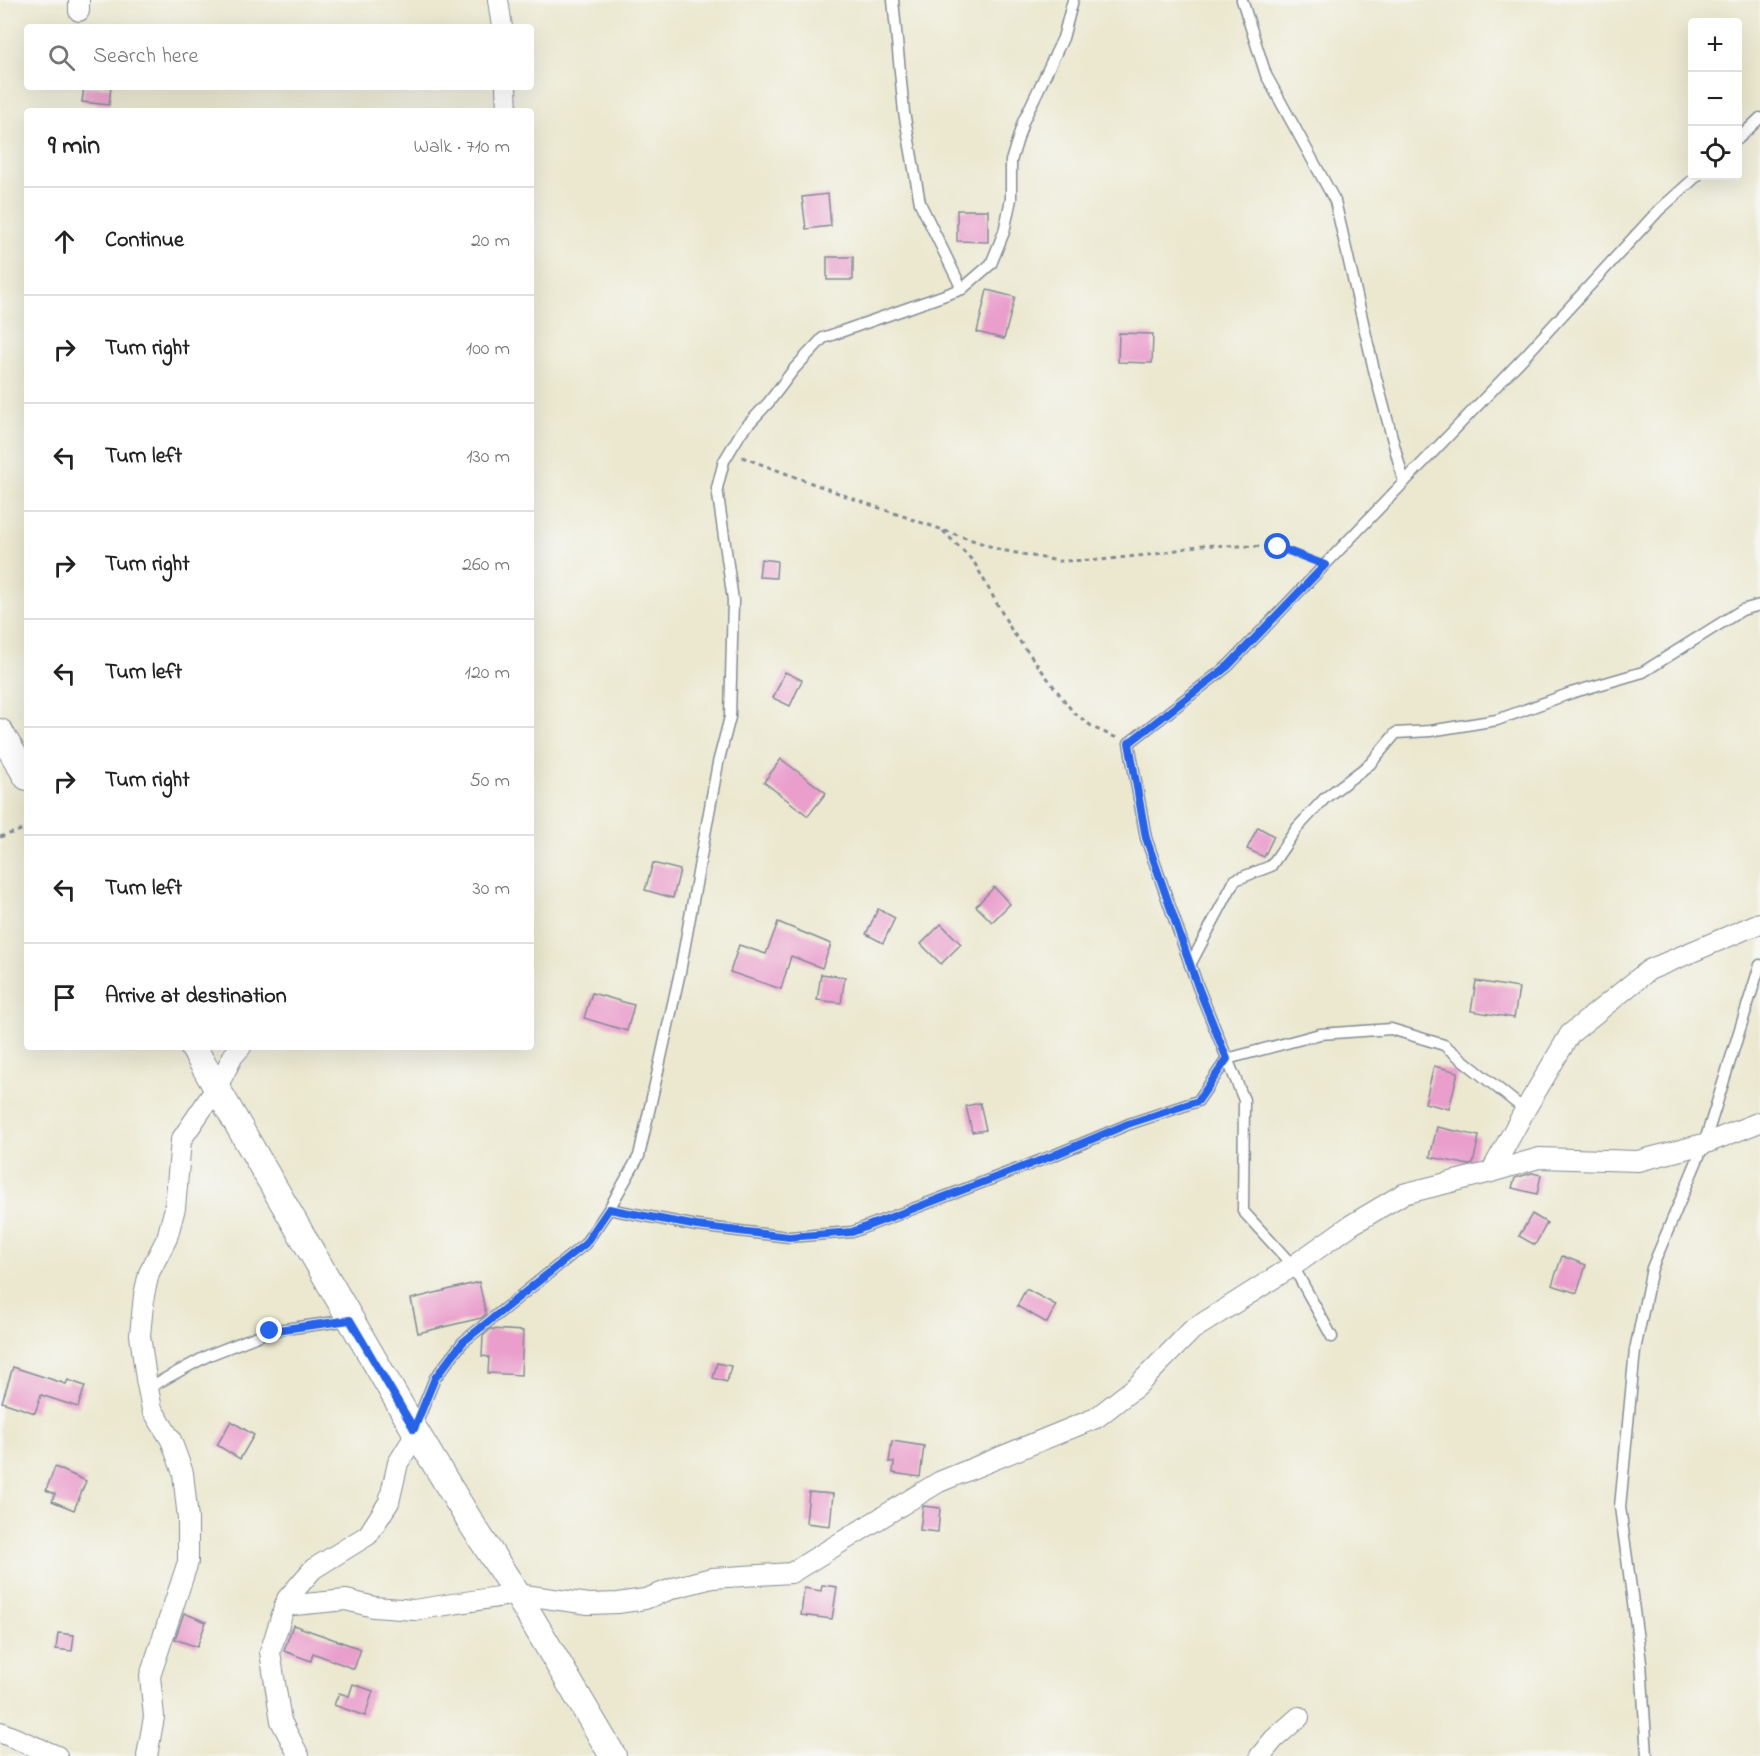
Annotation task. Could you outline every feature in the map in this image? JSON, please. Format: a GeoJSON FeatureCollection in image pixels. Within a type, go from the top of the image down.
{"type":"FeatureCollection","features":[{"type":"Feature","properties":{"kind":"street"},"geometry":{"type":"LineString","coordinates":[[498,0],[502,24]]}},
{"type":"Feature","properties":{"kind":"street"},"geometry":{"type":"LineString","coordinates":[[506,90],[507,108]]}},
{"type":"Feature","properties":{"kind":"street"},"geometry":{"type":"LineString","coordinates":[[0,732],[24,772]]}},
{"type":"Feature","properties":{"kind":"street"},"geometry":{"type":"LineString","coordinates":[[1491,1172],[1570,1034],[1649,970],[1760,923]]}},
{"type":"Feature","properties":{"kind":"street"},"geometry":{"type":"LineString","coordinates":[[195,1050],[414,1429],[517,1594],[613,1756]]}},
{"type":"Feature","properties":{"kind":"street"},"geometry":{"type":"LineString","coordinates":[[147,1756],[154,1717],[150,1677],[188,1562],[188,1519],[183,1473],[171,1440],[152,1408],[147,1388],[140,1335],[144,1296],[149,1273],[167,1238],[175,1208],[181,1140],[239,1050]]}},
{"type":"Feature","properties":{"kind":"street"},"geometry":{"type":"LineString","coordinates":[[284,1606],[346,1600],[374,1607],[414,1610],[517,1594],[589,1604],[618,1603],[645,1599],[677,1587],[712,1578],[791,1574],[939,1482],[1096,1418],[1137,1386],[1192,1330],[1402,1194],[1539,1158],[1638,1161],[1704,1144],[1760,1122]]}},
{"type":"Feature","properties":{"kind":"street"},"geometry":{"type":"LineString","coordinates":[[299,1756],[281,1720],[270,1652],[284,1606],[287,1599],[313,1569],[368,1535],[389,1502],[398,1463],[411,1442],[414,1429]]}},
{"type":"Feature","properties":{"kind":"street"},"geometry":{"type":"LineString","coordinates":[[1260,1756],[1274,1739],[1299,1717]]}},
{"type":"Feature","properties":{"kind":"street"},"geometry":{"type":"LineString","coordinates":[[0,1732],[57,1756]]}},
{"type":"Feature","properties":{"kind":"lane"},"geometry":{"type":"LineString","coordinates":[[893,0],[904,112],[920,202],[962,289]]}},
{"type":"Feature","properties":{"kind":"lane"},"geometry":{"type":"LineString","coordinates":[[414,1429],[435,1378],[463,1342],[585,1244],[609,1209],[639,1156],[681,972],[718,763],[730,717],[733,600],[717,488],[724,461],[742,431],[823,338],[962,289],[991,264],[1004,232],[1011,199],[1011,161],[1023,122],[1063,38],[1073,0]]}},
{"type":"Feature","properties":{"kind":"lane"},"geometry":{"type":"LineString","coordinates":[[1242,0],[1266,75],[1335,201],[1374,370],[1404,482]]}},
{"type":"Feature","properties":{"kind":"lane"},"geometry":{"type":"LineString","coordinates":[[1742,134],[1760,118]]}},
{"type":"Feature","properties":{"kind":"lane"},"geometry":{"type":"LineString","coordinates":[[1332,1337],[1293,1266],[1243,1211],[1244,1100],[1190,965],[1146,838],[1129,743],[1228,666],[1525,356],[1658,211],[1693,180]]}},
{"type":"Feature","properties":{"kind":"lane"},"geometry":{"type":"LineString","coordinates":[[1190,965],[1235,880],[1271,866],[1298,828],[1325,798],[1370,764],[1396,733],[1430,731],[1497,720],[1570,693],[1643,672],[1742,610],[1760,605]]}},
{"type":"Feature","properties":{"kind":"lane"},"geometry":{"type":"LineString","coordinates":[[1647,1756],[1641,1662],[1620,1507],[1635,1350],[1652,1268],[1704,1144],[1760,965]]}},
{"type":"Feature","properties":{"kind":"lane"},"geometry":{"type":"LineString","coordinates":[[609,1209],[697,1226],[789,1237],[852,1232],[1052,1156],[1128,1124],[1198,1101],[1227,1059],[1320,1034],[1392,1029],[1444,1045],[1525,1110]]}},
{"type":"Feature","properties":{"kind":"lane"},"geometry":{"type":"LineString","coordinates":[[147,1388],[209,1355],[270,1331],[350,1320]]}},
{"type":"Feature","properties":{"kind":"path"},"geometry":{"type":"LineString","coordinates":[[730,452],[865,503],[1001,550],[1058,561],[1111,559],[1156,554],[1202,545],[1278,547],[1325,565]]}},
{"type":"Feature","properties":{"kind":"path"},"geometry":{"type":"LineString","coordinates":[[942,529],[974,562],[1012,631],[1073,712],[1094,728],[1129,743]]}},
{"type":"Feature","properties":{"kind":"path"},"geometry":{"type":"LineString","coordinates":[[0,837],[24,829]]}},
{"type":"Feature","properties":{"kind":"building"},"geometry":{"type":"Polygon","coordinates":[[[84,90],[111,90],[109,105],[82,102],[84,90]]]}},
{"type":"Feature","properties":{"kind":"building"},"geometry":{"type":"Polygon","coordinates":[[[828,194],[831,226],[806,229],[802,197],[828,194]]]}},
{"type":"Feature","properties":{"kind":"building"},"geometry":{"type":"Polygon","coordinates":[[[957,210],[988,210],[988,242],[957,241],[957,210]]]}},
{"type":"Feature","properties":{"kind":"building"},"geometry":{"type":"Polygon","coordinates":[[[827,257],[853,257],[853,280],[827,280],[827,257]]]}},
{"type":"Feature","properties":{"kind":"building"},"geometry":{"type":"Polygon","coordinates":[[[987,290],[1015,297],[1004,339],[977,332],[987,290]]]}},
{"type":"Feature","properties":{"kind":"building"},"geometry":{"type":"Polygon","coordinates":[[[1119,333],[1153,334],[1152,363],[1118,362],[1119,333]]]}},
{"type":"Feature","properties":{"kind":"building"},"geometry":{"type":"Polygon","coordinates":[[[761,559],[777,561],[776,578],[759,577],[761,559]]]}},
{"type":"Feature","properties":{"kind":"building"},"geometry":{"type":"Polygon","coordinates":[[[785,672],[802,680],[790,706],[773,698],[785,672]]]}},
{"type":"Feature","properties":{"kind":"building"},"geometry":{"type":"Polygon","coordinates":[[[781,759],[826,793],[808,816],[764,782],[781,759]]]}},
{"type":"Feature","properties":{"kind":"building"},"geometry":{"type":"Polygon","coordinates":[[[1258,827],[1274,836],[1264,857],[1247,849],[1258,827]]]}},
{"type":"Feature","properties":{"kind":"building"},"geometry":{"type":"Polygon","coordinates":[[[653,863],[680,870],[673,898],[645,890],[653,863]]]}},
{"type":"Feature","properties":{"kind":"building"},"geometry":{"type":"Polygon","coordinates":[[[994,887],[1010,904],[992,922],[976,906],[994,887]]]}},
{"type":"Feature","properties":{"kind":"building"},"geometry":{"type":"Polygon","coordinates":[[[878,909],[895,918],[883,943],[866,934],[878,909]]]}},
{"type":"Feature","properties":{"kind":"building"},"geometry":{"type":"Polygon","coordinates":[[[778,922],[831,944],[822,968],[791,956],[781,989],[730,972],[739,945],[766,954],[778,922]]]}},
{"type":"Feature","properties":{"kind":"building"},"geometry":{"type":"Polygon","coordinates":[[[941,924],[961,944],[941,964],[921,944],[941,924]]]}},
{"type":"Feature","properties":{"kind":"building"},"geometry":{"type":"Polygon","coordinates":[[[821,974],[845,977],[841,1003],[817,1000],[821,974]]]}},
{"type":"Feature","properties":{"kind":"building"},"geometry":{"type":"Polygon","coordinates":[[[1476,981],[1519,988],[1514,1018],[1471,1011],[1476,981]]]}},
{"type":"Feature","properties":{"kind":"building"},"geometry":{"type":"Polygon","coordinates":[[[592,993],[634,1005],[627,1031],[584,1018],[592,993]]]}},
{"type":"Feature","properties":{"kind":"building"},"geometry":{"type":"Polygon","coordinates":[[[1434,1066],[1458,1072],[1449,1109],[1425,1103],[1434,1066]]]}},
{"type":"Feature","properties":{"kind":"building"},"geometry":{"type":"Polygon","coordinates":[[[980,1103],[986,1130],[972,1132],[966,1106],[980,1103]]]}},
{"type":"Feature","properties":{"kind":"building"},"geometry":{"type":"Polygon","coordinates":[[[1437,1127],[1479,1136],[1473,1164],[1430,1157],[1437,1127]]]}},
{"type":"Feature","properties":{"kind":"building"},"geometry":{"type":"Polygon","coordinates":[[[1532,1173],[1541,1175],[1537,1194],[1512,1188],[1515,1178],[1532,1173]]]}},
{"type":"Feature","properties":{"kind":"building"},"geometry":{"type":"Polygon","coordinates":[[[1532,1214],[1547,1223],[1535,1245],[1519,1236],[1532,1214]]]}},
{"type":"Feature","properties":{"kind":"building"},"geometry":{"type":"Polygon","coordinates":[[[1562,1256],[1586,1265],[1577,1293],[1552,1285],[1562,1256]]]}},
{"type":"Feature","properties":{"kind":"building"},"geometry":{"type":"Polygon","coordinates":[[[479,1282],[486,1314],[481,1318],[418,1333],[411,1299],[479,1282]]]}},
{"type":"Feature","properties":{"kind":"building"},"geometry":{"type":"Polygon","coordinates":[[[1026,1289],[1056,1305],[1047,1323],[1017,1306],[1026,1289]]]}},
{"type":"Feature","properties":{"kind":"building"},"geometry":{"type":"Polygon","coordinates":[[[491,1329],[523,1331],[521,1375],[488,1373],[489,1357],[482,1356],[483,1336],[491,1329]]]}},
{"type":"Feature","properties":{"kind":"building"},"geometry":{"type":"Polygon","coordinates":[[[717,1363],[731,1366],[727,1382],[713,1378],[717,1363]]]}},
{"type":"Feature","properties":{"kind":"building"},"geometry":{"type":"Polygon","coordinates":[[[13,1367],[66,1384],[68,1380],[85,1386],[78,1407],[41,1395],[35,1413],[2,1402],[13,1367]]]}},
{"type":"Feature","properties":{"kind":"building"},"geometry":{"type":"Polygon","coordinates":[[[231,1421],[254,1435],[240,1459],[217,1445],[231,1421]]]}},
{"type":"Feature","properties":{"kind":"building"},"geometry":{"type":"Polygon","coordinates":[[[892,1441],[924,1446],[920,1477],[893,1473],[894,1462],[889,1462],[892,1441]]]}},
{"type":"Feature","properties":{"kind":"building"},"geometry":{"type":"Polygon","coordinates":[[[55,1467],[86,1481],[74,1510],[52,1501],[55,1494],[46,1490],[55,1467]]]}},
{"type":"Feature","properties":{"kind":"building"},"geometry":{"type":"Polygon","coordinates":[[[809,1492],[833,1494],[830,1526],[806,1523],[809,1492]]]}},
{"type":"Feature","properties":{"kind":"building"},"geometry":{"type":"Polygon","coordinates":[[[923,1506],[940,1508],[938,1532],[920,1530],[923,1506]]]}},
{"type":"Feature","properties":{"kind":"building"},"geometry":{"type":"Polygon","coordinates":[[[822,1585],[837,1587],[832,1619],[801,1615],[804,1588],[821,1591],[822,1585]]]}},
{"type":"Feature","properties":{"kind":"building"},"geometry":{"type":"Polygon","coordinates":[[[184,1613],[206,1622],[197,1647],[175,1639],[184,1613]]]}},
{"type":"Feature","properties":{"kind":"building"},"geometry":{"type":"Polygon","coordinates":[[[293,1625],[361,1649],[354,1669],[313,1653],[311,1661],[284,1651],[293,1625]]]}},
{"type":"Feature","properties":{"kind":"building"},"geometry":{"type":"Polygon","coordinates":[[[58,1633],[74,1635],[72,1651],[56,1649],[58,1633]]]}},
{"type":"Feature","properties":{"kind":"building"},"geometry":{"type":"Polygon","coordinates":[[[353,1684],[373,1691],[365,1716],[334,1705],[339,1693],[349,1696],[353,1684]]]}},
{"type":"Feature","properties":{"kind":"route"},"geometry":{"type":"LineString","coordinates":[[270,1331],[350,1320],[414,1429],[435,1378],[463,1342],[585,1244],[609,1209],[697,1226],[789,1237],[852,1232],[1052,1156],[1128,1124],[1198,1101],[1227,1059],[1198,987],[1146,838],[1129,743],[1228,666],[1325,565],[1278,547]]}}]}
